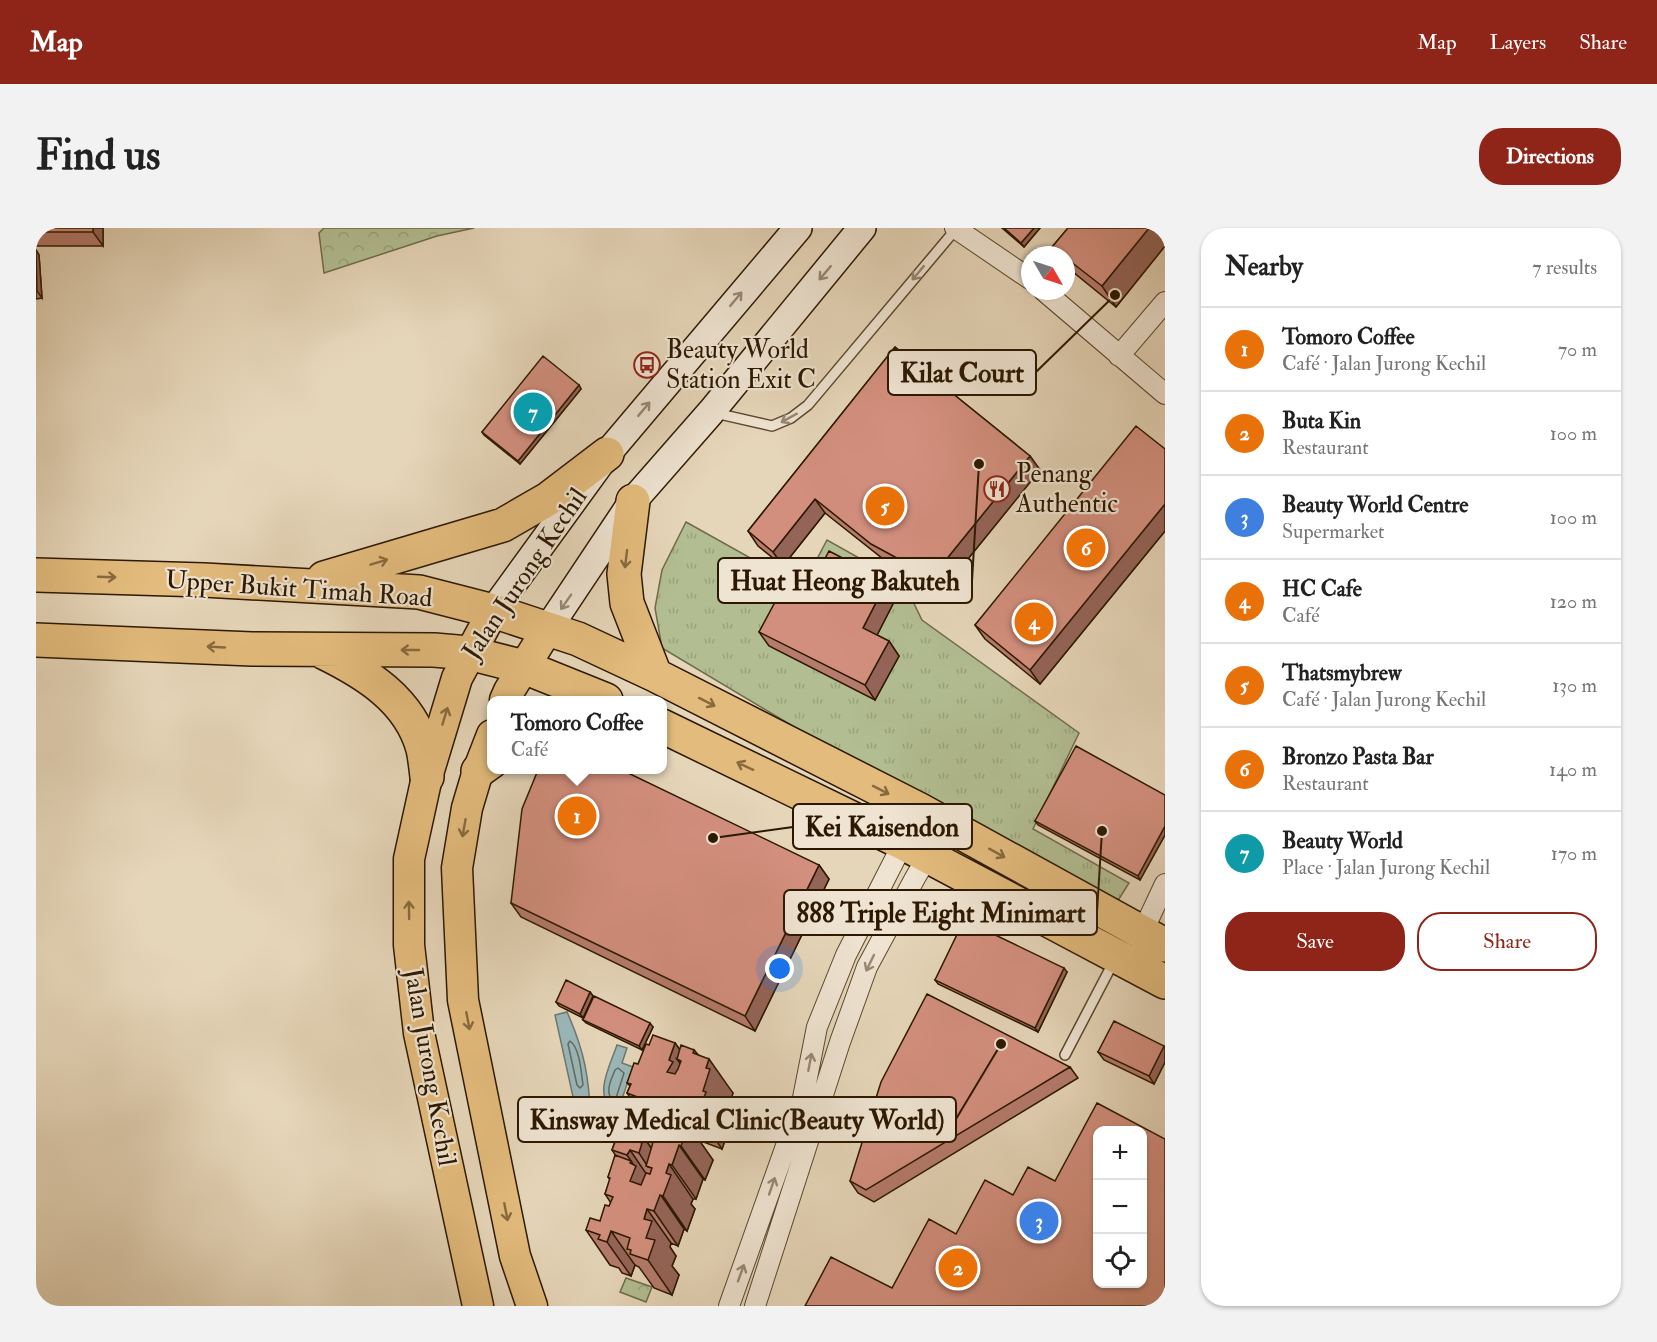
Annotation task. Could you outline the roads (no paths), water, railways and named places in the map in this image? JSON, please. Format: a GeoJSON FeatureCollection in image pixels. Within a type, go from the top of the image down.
{"type":"FeatureCollection","features":[{"type":"Feature","properties":{"kind":"highway"},"geometry":{"type":"LineString","coordinates":[[302,585],[503,525],[548,499],[607,454]]}},
{"type":"Feature","properties":{"kind":"highway"},"geometry":{"type":"LineString","coordinates":[[633,501],[624,574],[627,603],[655,675]]}},
{"type":"Feature","properties":{"kind":"highway","name":"Upper Bukit Timah Road"},"geometry":{"type":"LineString","coordinates":[[36,575],[419,591],[493,611],[578,639],[655,675],[933,818],[1154,939]]}},
{"type":"Feature","properties":{"kind":"highway","name":"Upper Bukit Timah Road"},"geometry":{"type":"LineString","coordinates":[[36,640],[321,651],[434,650],[469,653],[524,667],[596,696]]}},
{"type":"Feature","properties":{"kind":"highway"},"geometry":{"type":"LineString","coordinates":[[321,651],[345,663],[372,681],[404,709],[423,749],[427,777]]}},
{"type":"Feature","properties":{"kind":"highway"},"geometry":{"type":"LineString","coordinates":[[667,728],[915,850],[1165,982]]}},
{"type":"Feature","properties":{"kind":"main road","name":"Jalan Jurong Kechil"},"geometry":{"type":"LineString","coordinates":[[478,1306],[419,1033],[409,945],[409,860],[427,777],[457,678],[493,611],[607,454],[798,228]]}},
{"type":"Feature","properties":{"kind":"main road","name":"Jalan Jurong Kechil"},"geometry":{"type":"LineString","coordinates":[[507,696],[547,630],[633,501],[711,412],[862,228]]}},
{"type":"Feature","properties":{"kind":"main road","name":"Jalan Jurong Kechil"},"geometry":{"type":"LineString","coordinates":[[485,766],[467,808],[457,867],[463,1000],[515,1256],[532,1306]]}},
{"type":"Feature","properties":{"kind":"street"},"geometry":{"type":"LineString","coordinates":[[956,228],[1021,273]]}},
{"type":"Feature","properties":{"kind":"street"},"geometry":{"type":"LineString","coordinates":[[1054,300],[1165,394]]}},
{"type":"Feature","properties":{"kind":"street"},"geometry":{"type":"LineString","coordinates":[[1119,356],[1165,302]]}},
{"type":"Feature","properties":{"kind":"street"},"geometry":{"type":"LineString","coordinates":[[755,1306],[774,1246],[812,1101],[817,1027],[846,955],[915,850],[933,818]]}},
{"type":"Feature","properties":{"kind":"street"},"geometry":{"type":"LineString","coordinates":[[729,1306],[753,1241],[915,850],[933,818]]}},
{"type":"Feature","properties":{"kind":"street"},"geometry":{"type":"LineString","coordinates":[[1154,939],[1164,889]]}},
{"type":"Feature","properties":{"kind":"lane"},"geometry":{"type":"LineString","coordinates":[[711,412],[772,426],[791,418],[808,405],[956,228]]}},
{"type":"Feature","properties":{"kind":"lane"},"geometry":{"type":"LineString","coordinates":[[1065,1055],[1116,957]]}},
{"type":"Feature","properties":{"kind":"lane"},"geometry":{"type":"LineString","coordinates":[[753,1241],[774,1246]]}},
{"type":"Feature","properties":{"kind":"water"},"geometry":{"type":"Polygon","coordinates":[[[567,1012],[582,1053],[589,1092],[591,1122],[579,1124],[555,1015],[567,1012]]]}},
{"type":"Feature","properties":{"kind":"water"},"geometry":{"type":"Polygon","coordinates":[[[617,1045],[627,1048],[622,1063],[633,1067],[617,1113],[609,1107],[604,1090],[607,1072],[617,1045]]]}},
{"type":"Feature","properties":{"kind":"place","name":"Kilat Court"},"geometry":{"type":"Point","coordinates":[1115,295]}},
{"type":"Feature","properties":{"kind":"place","name":"Beauty World Station Exit C"},"geometry":{"type":"Point","coordinates":[647,365]}},
{"type":"Feature","properties":{"kind":"place","name":"Beauty World"},"geometry":{"type":"Point","coordinates":[533,412]}},
{"type":"Feature","properties":{"kind":"place","name":"Huat Heong Bakuteh"},"geometry":{"type":"Point","coordinates":[979,464]}},
{"type":"Feature","properties":{"kind":"place","name":"Penang Authentic"},"geometry":{"type":"Point","coordinates":[997,489]}},
{"type":"Feature","properties":{"kind":"place","name":"Thatsmybrew"},"geometry":{"type":"Point","coordinates":[885,506]}},
{"type":"Feature","properties":{"kind":"place","name":"Bronzo Pasta Bar"},"geometry":{"type":"Point","coordinates":[1086,548]}},
{"type":"Feature","properties":{"kind":"place","name":"HC Cafe"},"geometry":{"type":"Point","coordinates":[1034,622]}},
{"type":"Feature","properties":{"kind":"place","name":"Tomoro Coffee"},"geometry":{"type":"Point","coordinates":[577,816]}},
{"type":"Feature","properties":{"kind":"place","name":"888 Triple Eight Minimart"},"geometry":{"type":"Point","coordinates":[1102,831]}},
{"type":"Feature","properties":{"kind":"place","name":"Kei Kaisendon"},"geometry":{"type":"Point","coordinates":[713,838]}},
{"type":"Feature","properties":{"kind":"place","name":"Kinsway Medical Clinic(Beauty World)"},"geometry":{"type":"Point","coordinates":[1001,1044]}},
{"type":"Feature","properties":{"kind":"place","name":"Beauty World Centre"},"geometry":{"type":"Point","coordinates":[1039,1221]}},
{"type":"Feature","properties":{"kind":"place","name":"Buta Kin"},"geometry":{"type":"Point","coordinates":[958,1268]}}]}
